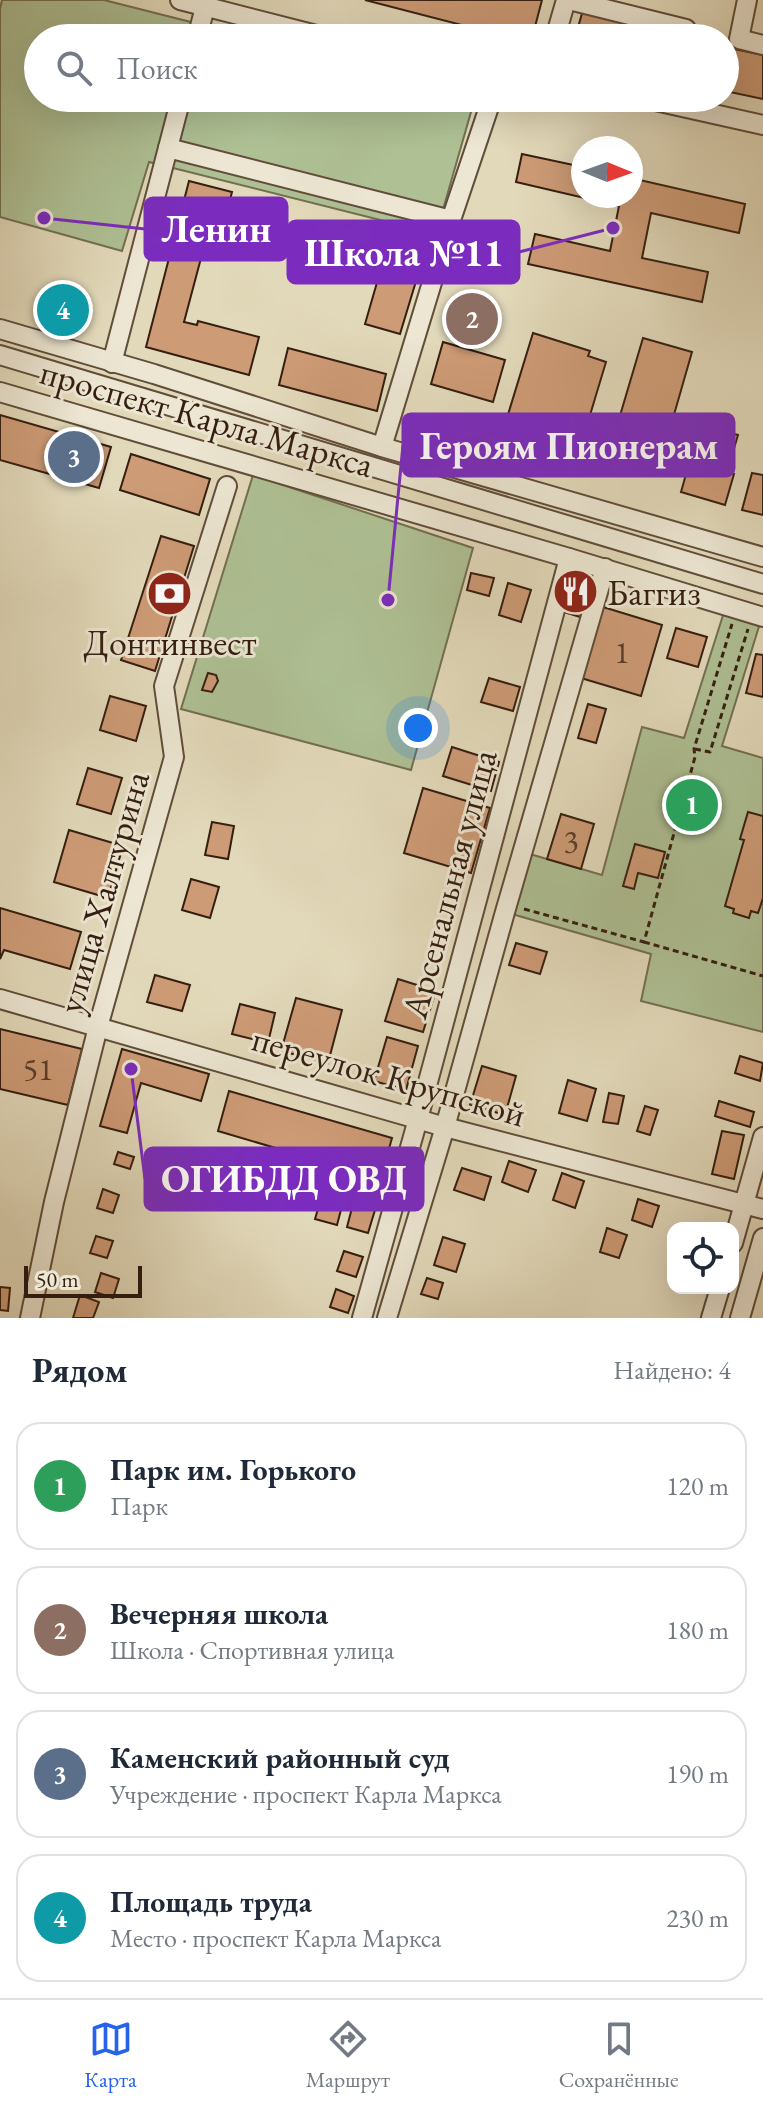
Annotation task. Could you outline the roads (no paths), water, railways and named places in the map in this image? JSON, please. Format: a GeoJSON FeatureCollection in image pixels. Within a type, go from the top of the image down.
{"type":"FeatureCollection","features":[{"type":"Feature","properties":{"kind":"street"},"geometry":{"type":"LineString","coordinates":[[180,0],[272,24]]}},
{"type":"Feature","properties":{"kind":"street"},"geometry":{"type":"LineString","coordinates":[[559,24],[567,0],[664,24]]}},
{"type":"Feature","properties":{"kind":"street"},"geometry":{"type":"LineString","coordinates":[[642,19],[647,0]]}},
{"type":"Feature","properties":{"kind":"street"},"geometry":{"type":"LineString","coordinates":[[747,0],[739,39],[763,45]]}},
{"type":"Feature","properties":{"kind":"street"},"geometry":{"type":"LineString","coordinates":[[201,24],[205,7]]}},
{"type":"Feature","properties":{"kind":"street"},"geometry":{"type":"LineString","coordinates":[[112,363],[177,112]]}},
{"type":"Feature","properties":{"kind":"street"},"geometry":{"type":"LineString","coordinates":[[382,447],[487,112]]}},
{"type":"Feature","properties":{"kind":"street"},"geometry":{"type":"LineString","coordinates":[[705,112],[763,125]]}},
{"type":"Feature","properties":{"kind":"street"},"geometry":{"type":"LineString","coordinates":[[168,148],[451,220]]}},
{"type":"Feature","properties":{"kind":"street"},"geometry":{"type":"LineString","coordinates":[[6,331],[2,362],[763,584]]}},
{"type":"Feature","properties":{"kind":"street","name":"проспект Карла Маркса"},"geometry":{"type":"LineString","coordinates":[[6,331],[154,374],[382,447],[763,557]]}},
{"type":"Feature","properties":{"kind":"street","name":"проспект Карла Маркса"},"geometry":{"type":"LineString","coordinates":[[0,392],[751,613]]}},
{"type":"Feature","properties":{"kind":"street","name":"улица Халтурина"},"geometry":{"type":"LineString","coordinates":[[30,1318],[54,1202],[98,1027],[174,757],[164,686],[227,486]]}},
{"type":"Feature","properties":{"kind":"street","name":"Арсенальная улица"},"geometry":{"type":"LineString","coordinates":[[362,1318],[569,558]]}},
{"type":"Feature","properties":{"kind":"street","name":"Арсенальная улица"},"geometry":{"type":"LineString","coordinates":[[387,1318],[605,568]]}},
{"type":"Feature","properties":{"kind":"street","name":"переулок Крупской"},"geometry":{"type":"LineString","coordinates":[[0,999],[445,1127],[763,1209]]}},
{"type":"Feature","properties":{"kind":"street"},"geometry":{"type":"LineString","coordinates":[[739,1222],[763,1137]]}},
{"type":"Feature","properties":{"kind":"street"},"geometry":{"type":"LineString","coordinates":[[740,1318],[763,1238]]}},
{"type":"Feature","properties":{"kind":"street"},"geometry":{"type":"LineString","coordinates":[[711,1318],[718,1294]]}},
{"type":"Feature","properties":{"kind":"place","name":"Ленин"},"geometry":{"type":"Point","coordinates":[44,218]}},
{"type":"Feature","properties":{"kind":"place","name":"Школа №11"},"geometry":{"type":"Point","coordinates":[613,228]}},
{"type":"Feature","properties":{"kind":"place","name":"Площадь труда"},"geometry":{"type":"Point","coordinates":[63,310]}},
{"type":"Feature","properties":{"kind":"place","name":"Вечерняя школа"},"geometry":{"type":"Point","coordinates":[472,319]}},
{"type":"Feature","properties":{"kind":"place","name":"Каменский районный суд"},"geometry":{"type":"Point","coordinates":[74,457]}},
{"type":"Feature","properties":{"kind":"place","name":"Баггиз"},"geometry":{"type":"Point","coordinates":[576,592]}},
{"type":"Feature","properties":{"kind":"place","name":"Донтинвест"},"geometry":{"type":"Point","coordinates":[170,593]}},
{"type":"Feature","properties":{"kind":"place","name":"Героям Пионерам"},"geometry":{"type":"Point","coordinates":[388,600]}},
{"type":"Feature","properties":{"kind":"place","name":"Парк им. Горького"},"geometry":{"type":"Point","coordinates":[692,805]}},
{"type":"Feature","properties":{"kind":"place","name":"ОГИБДД ОВД"},"geometry":{"type":"Point","coordinates":[131,1069]}}]}
